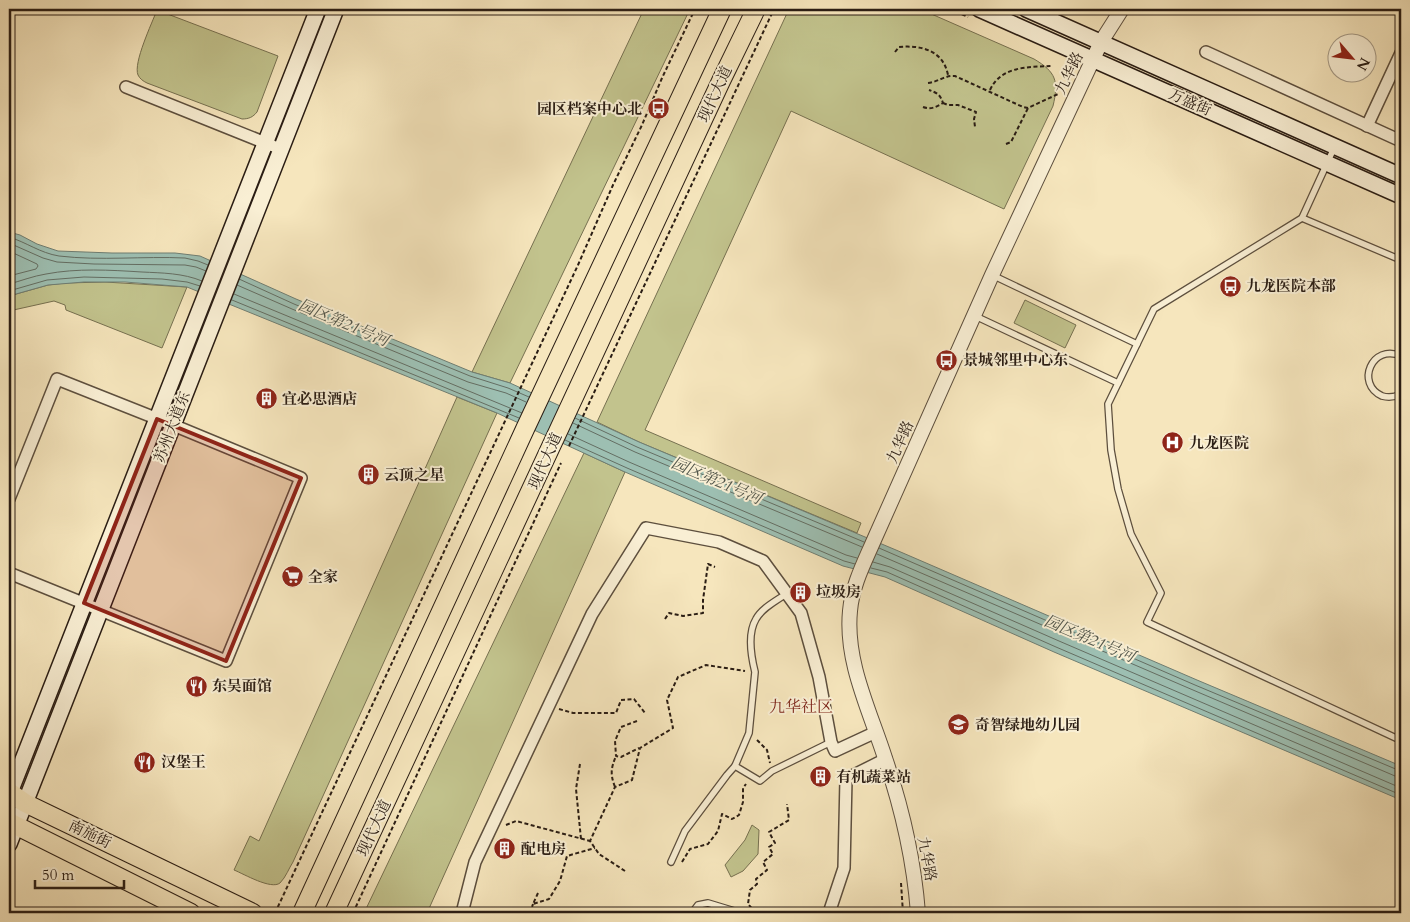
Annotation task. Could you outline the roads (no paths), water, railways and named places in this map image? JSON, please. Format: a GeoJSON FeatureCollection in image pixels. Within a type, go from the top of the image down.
{"type":"FeatureCollection","features":[{"type":"Feature","properties":{"kind":"main road","name":"苏州大道东"},"geometry":{"type":"LineString","coordinates":[[9,793],[318,9]]}},
{"type":"Feature","properties":{"kind":"main road","name":"苏州大道东"},"geometry":{"type":"LineString","coordinates":[[9,844],[12,824],[25,803],[336,9]]}},
{"type":"Feature","properties":{"kind":"main road","name":"现代大道"},"geometry":{"type":"LineString","coordinates":[[302,913],[525,429],[722,9]]}},
{"type":"Feature","properties":{"kind":"main road","name":"现代大道"},"geometry":{"type":"LineString","coordinates":[[334,913],[577,410],[756,9]]}},
{"type":"Feature","properties":{"kind":"main road","name":"万盛街"},"geometry":{"type":"LineString","coordinates":[[979,9],[1401,196]]}},
{"type":"Feature","properties":{"kind":"main road","name":"万盛街"},"geometry":{"type":"LineString","coordinates":[[1026,9],[1401,176]]}},
{"type":"Feature","properties":{"kind":"main road","name":"南施街"},"geometry":{"type":"LineString","coordinates":[[9,793],[25,803],[252,913]]}},
{"type":"Feature","properties":{"kind":"main road","name":"南施街"},"geometry":{"type":"LineString","coordinates":[[12,824],[191,913]]}},
{"type":"Feature","properties":{"kind":"street","name":"九华路"},"geometry":{"type":"LineString","coordinates":[[918,913],[916,886],[900,807],[886,759],[854,667],[851,650],[850,612],[854,591],[860,572],[973,315],[1101,42],[1122,9]]}},
{"type":"Feature","properties":{"kind":"street"},"geometry":{"type":"LineString","coordinates":[[1206,52],[1401,141]]}},
{"type":"Feature","properties":{"kind":"street"},"geometry":{"type":"LineString","coordinates":[[1367,126],[1401,53]]}},
{"type":"Feature","properties":{"kind":"street"},"geometry":{"type":"LineString","coordinates":[[126,87],[281,149]]}},
{"type":"Feature","properties":{"kind":"street"},"geometry":{"type":"LineString","coordinates":[[9,499],[57,379],[301,478],[226,661],[9,573]]}},
{"type":"Feature","properties":{"kind":"street"},"geometry":{"type":"LineString","coordinates":[[462,913],[474,862],[592,614],[646,528],[718,542],[763,561],[801,613],[819,677],[831,742],[836,751],[876,732]]}},
{"type":"Feature","properties":{"kind":"street"},"geometry":{"type":"LineString","coordinates":[[829,913],[844,868],[846,779],[886,759]]}},
{"type":"Feature","properties":{"kind":"lane"},"geometry":{"type":"LineString","coordinates":[[1335,146],[1302,218],[1154,309],[1108,404],[1111,450],[1118,489],[1131,534],[1161,593],[1147,622],[1398,739],[1401,733]]}},
{"type":"Feature","properties":{"kind":"lane"},"geometry":{"type":"LineString","coordinates":[[1302,218],[1401,260]]}},
{"type":"Feature","properties":{"kind":"lane"},"geometry":{"type":"LineString","coordinates":[[992,275],[1137,344]]}},
{"type":"Feature","properties":{"kind":"lane"},"geometry":{"type":"LineString","coordinates":[[973,315],[1118,383]]}},
{"type":"Feature","properties":{"kind":"lane"},"geometry":{"type":"LineString","coordinates":[[1401,356],[1390,353],[1384,354],[1378,357],[1370,366],[1368,372],[1370,385],[1379,394],[1391,398],[1401,394]]}},
{"type":"Feature","properties":{"kind":"lane"},"geometry":{"type":"LineString","coordinates":[[671,862],[685,831],[727,775],[736,766],[749,733],[755,672],[750,633],[756,618],[766,607],[786,594]]}},
{"type":"Feature","properties":{"kind":"lane"},"geometry":{"type":"LineString","coordinates":[[736,766],[760,781],[772,772],[831,742]]}},
{"type":"Feature","properties":{"kind":"lane"},"geometry":{"type":"LineString","coordinates":[[692,913],[698,905],[708,902],[740,913]]}},
{"type":"Feature","properties":{"kind":"water","name":"园区第21号河"},"geometry":{"type":"Polygon","coordinates":[[[9,232],[58,251],[175,253],[200,256],[296,299],[472,372],[510,383],[639,442],[1401,766],[1401,800],[1054,652],[885,577],[843,566],[625,472],[497,413],[187,287],[125,282],[84,282],[48,285],[9,296],[9,232]]]}},
{"type":"Feature","properties":{"kind":"place","name":"园区档案中心北"},"geometry":{"type":"Point","coordinates":[658,109]}},
{"type":"Feature","properties":{"kind":"place","name":"九龙医院本部"},"geometry":{"type":"Point","coordinates":[1230,286]}},
{"type":"Feature","properties":{"kind":"place","name":"景城邻里中心东"},"geometry":{"type":"Point","coordinates":[947,360]}},
{"type":"Feature","properties":{"kind":"place","name":"宜必思酒店"},"geometry":{"type":"Point","coordinates":[266,399]}},
{"type":"Feature","properties":{"kind":"place","name":"九龙医院"},"geometry":{"type":"Point","coordinates":[1173,443]}},
{"type":"Feature","properties":{"kind":"place","name":"云顶之星"},"geometry":{"type":"Point","coordinates":[368,475]}},
{"type":"Feature","properties":{"kind":"place","name":"全家"},"geometry":{"type":"Point","coordinates":[292,577]}},
{"type":"Feature","properties":{"kind":"place","name":"垃圾房"},"geometry":{"type":"Point","coordinates":[800,592]}},
{"type":"Feature","properties":{"kind":"place","name":"东吴面馆"},"geometry":{"type":"Point","coordinates":[196,686]}},
{"type":"Feature","properties":{"kind":"place","name":"奇智绿地幼儿园"},"geometry":{"type":"Point","coordinates":[959,725]}},
{"type":"Feature","properties":{"kind":"place","name":"汉堡王"},"geometry":{"type":"Point","coordinates":[145,762]}},
{"type":"Feature","properties":{"kind":"place","name":"有机蔬菜站"},"geometry":{"type":"Point","coordinates":[820,777]}},
{"type":"Feature","properties":{"kind":"place","name":"配电房"},"geometry":{"type":"Point","coordinates":[505,849]}},
{"type":"Feature","properties":{"kind":"district","name":"九华社区"},"geometry":{"type":"Point","coordinates":[801,706]}}]}
